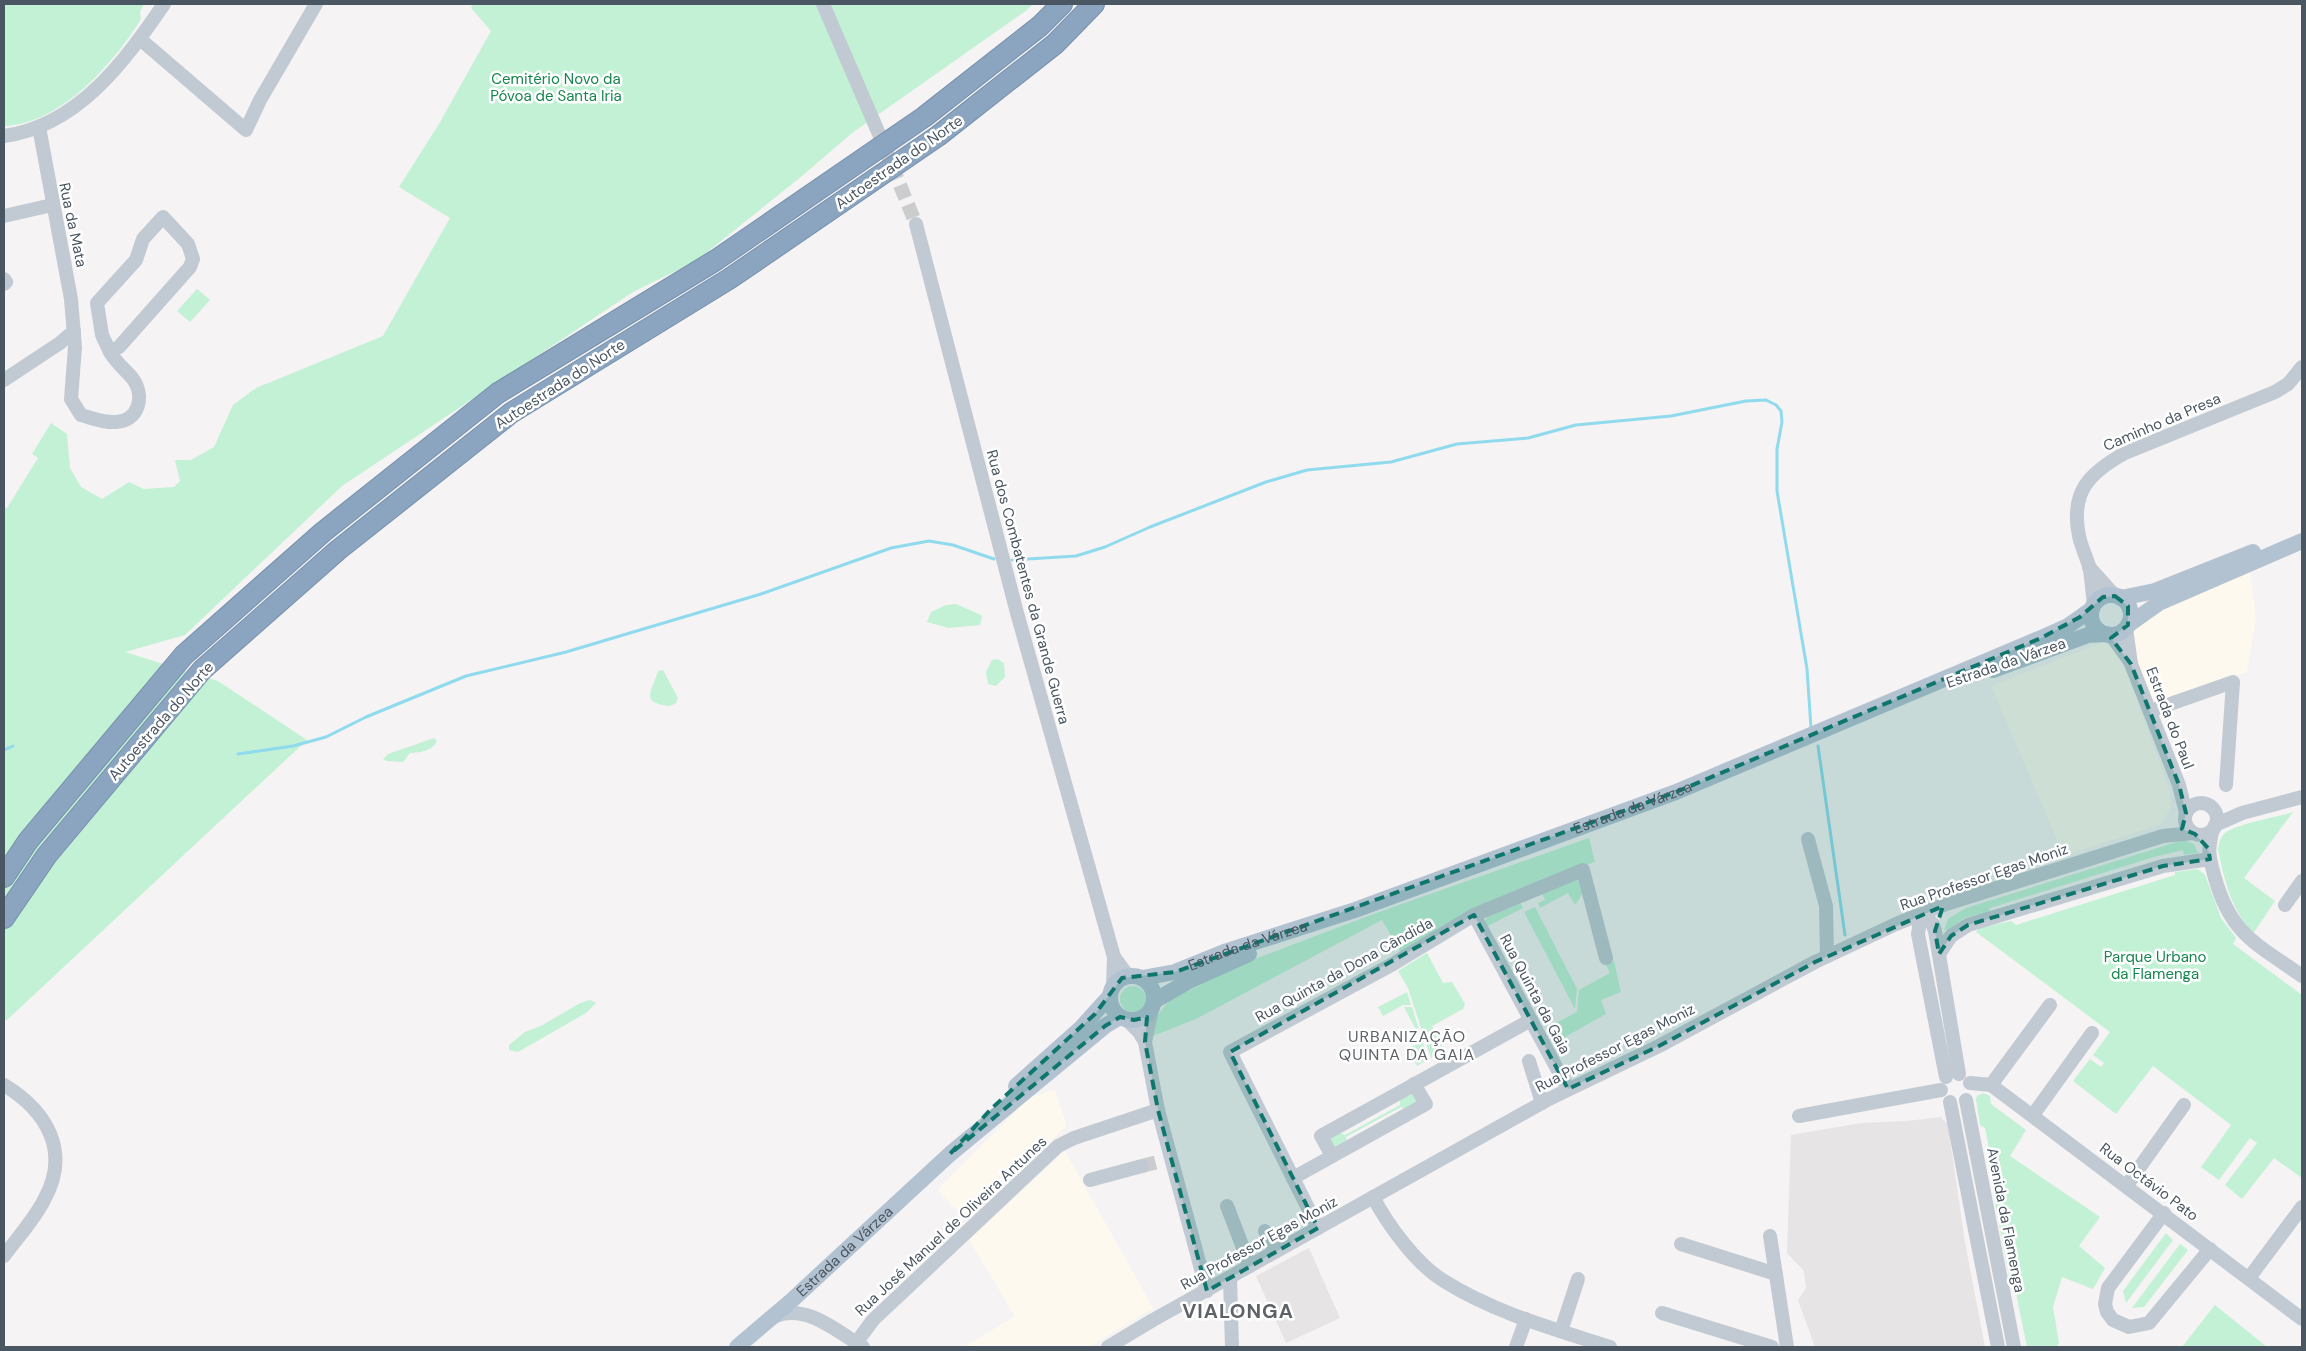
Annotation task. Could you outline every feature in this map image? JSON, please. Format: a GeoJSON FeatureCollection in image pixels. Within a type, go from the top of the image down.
{"type":"FeatureCollection","features":[{"type":"Feature","properties":{"kind":"highway","name":"Autoestrada do Norte"},"geometry":{"type":"LineString","coordinates":[[4,877],[28,841],[184,655],[323,532],[498,394],[716,260],[924,117],[1040,26],[1062,4]]}},
{"type":"Feature","properties":{"kind":"highway","name":"Autoestrada do Norte"},"geometry":{"type":"LineString","coordinates":[[4,918],[47,855],[202,670],[338,550],[511,413],[729,279],[938,136],[1055,44],[1094,4]]}},
{"type":"Feature","properties":{"kind":"main road","name":"Estrada da Várzea"},"geometry":{"type":"LineString","coordinates":[[950,1154],[991,1109],[1080,1028],[1111,991],[1135,977],[1175,972],[1227,951],[1355,910],[1676,792],[1907,696],[2068,626],[2103,597],[2118,597],[2154,591],[2302,534]]}},
{"type":"Feature","properties":{"kind":"main road","name":"Estrada da Várzea"},"geometry":{"type":"LineString","coordinates":[[1907,696],[1997,669],[2088,635],[2118,633],[2159,604],[2302,541]]}},
{"type":"Feature","properties":{"kind":"main road"},"geometry":{"type":"LineString","coordinates":[[2118,597],[2128,606],[2130,613],[2127,626]]}},
{"type":"Feature","properties":{"kind":"main road"},"geometry":{"type":"LineString","coordinates":[[2093,607],[2092,621],[2095,627],[2108,634]]}},
{"type":"Feature","properties":{"kind":"main road","name":"Estrada da Várzea"},"geometry":{"type":"LineString","coordinates":[[737,1347],[806,1287],[950,1154],[1105,1026],[1124,1018],[1141,1018],[1153,1004],[1231,962],[1355,910]]}},
{"type":"Feature","properties":{"kind":"main road"},"geometry":{"type":"LineString","coordinates":[[1135,977],[1152,987],[1153,1004]]}},
{"type":"Feature","properties":{"kind":"main road"},"geometry":{"type":"LineString","coordinates":[[1111,991],[1111,1007],[1124,1018]]}},
{"type":"Feature","properties":{"kind":"street"},"geometry":{"type":"LineString","coordinates":[[4,136],[38,126],[64,114],[88,97],[115,71],[164,4]]}},
{"type":"Feature","properties":{"kind":"street"},"geometry":{"type":"LineString","coordinates":[[140,39],[246,130],[260,100],[316,4]]}},
{"type":"Feature","properties":{"kind":"street"},"geometry":{"type":"LineString","coordinates":[[823,4],[876,127]]}},
{"type":"Feature","properties":{"kind":"street","name":"Rua da Mata"},"geometry":{"type":"LineString","coordinates":[[38,126],[52,205],[68,278],[74,331],[71,399],[81,415],[114,423],[125,421],[136,413],[140,400],[134,380],[117,364],[110,352],[102,335],[98,303],[136,260],[143,240],[163,217],[188,244],[193,259],[190,267],[178,282],[119,347],[110,352]]}},
{"type":"Feature","properties":{"kind":"street"},"geometry":{"type":"LineString","coordinates":[[4,216],[52,205]]}},
{"type":"Feature","properties":{"kind":"street","name":"Rua dos Combatentes da Grande Guerra"},"geometry":{"type":"LineString","coordinates":[[916,224],[1017,612],[1114,957],[1111,991]]}},
{"type":"Feature","properties":{"kind":"street"},"geometry":{"type":"LineString","coordinates":[[4,279],[6,282],[4,284]]}},
{"type":"Feature","properties":{"kind":"street"},"geometry":{"type":"LineString","coordinates":[[4,380],[60,343],[74,331]]}},
{"type":"Feature","properties":{"kind":"street","name":"Caminho da Presa"},"geometry":{"type":"LineString","coordinates":[[2093,607],[2089,567],[2079,538],[2076,517],[2081,494],[2087,480],[2102,466],[2125,453],[2275,392],[2288,384],[2302,367]]}},
{"type":"Feature","properties":{"kind":"street","name":"Caminho da Presa"},"geometry":{"type":"LineString","coordinates":[[2089,567],[2118,597]]}},
{"type":"Feature","properties":{"kind":"street","name":"Estrada do Paul"},"geometry":{"type":"LineString","coordinates":[[2127,626],[2131,664]]}},
{"type":"Feature","properties":{"kind":"street","name":"Estrada do Paul"},"geometry":{"type":"LineString","coordinates":[[2108,634],[2131,664],[2179,785],[2186,815]]}},
{"type":"Feature","properties":{"kind":"street"},"geometry":{"type":"LineString","coordinates":[[2150,711],[2233,682],[2226,786]]}},
{"type":"Feature","properties":{"kind":"street","name":"Estrada do Paul"},"geometry":{"type":"LineString","coordinates":[[2179,785],[2205,804]]}},
{"type":"Feature","properties":{"kind":"street"},"geometry":{"type":"LineString","coordinates":[[2194,833],[2204,834],[2242,813],[2302,797]]}},
{"type":"Feature","properties":{"kind":"street"},"geometry":{"type":"LineString","coordinates":[[2242,813],[2205,804],[2193,806],[2186,815],[2188,827],[2209,854],[2227,912],[2237,927],[2251,940],[2302,976]]}},
{"type":"Feature","properties":{"kind":"street"},"geometry":{"type":"LineString","coordinates":[[2205,804],[2216,816],[2209,854]]}},
{"type":"Feature","properties":{"kind":"street","name":"Rua Professor Egas Moniz"},"geometry":{"type":"LineString","coordinates":[[2163,836],[2186,815]]}},
{"type":"Feature","properties":{"kind":"street","name":"Rua Professor Egas Moniz"},"geometry":{"type":"LineString","coordinates":[[1108,1347],[1542,1103],[1659,1046],[1827,956],[1896,924],[1946,904],[2163,836],[2194,833]]}},
{"type":"Feature","properties":{"kind":"street"},"geometry":{"type":"LineString","coordinates":[[1808,839],[1826,906],[1827,956]]}},
{"type":"Feature","properties":{"kind":"street"},"geometry":{"type":"LineString","coordinates":[[1940,954],[1951,936],[1968,925],[2209,854]]}},
{"type":"Feature","properties":{"kind":"street","name":"Rua Quinta da Dona Cândida"},"geometry":{"type":"LineString","coordinates":[[1293,1178],[1230,1052],[1385,968],[1474,915],[1583,870],[1606,958]]}},
{"type":"Feature","properties":{"kind":"street"},"geometry":{"type":"LineString","coordinates":[[2285,905],[2302,881]]}},
{"type":"Feature","properties":{"kind":"street"},"geometry":{"type":"LineString","coordinates":[[1935,931],[1946,904]]}},
{"type":"Feature","properties":{"kind":"street"},"geometry":{"type":"LineString","coordinates":[[1921,914],[1932,923],[1935,931],[1958,1078]]}},
{"type":"Feature","properties":{"kind":"street"},"geometry":{"type":"LineString","coordinates":[[1921,914],[1918,934],[1958,1078],[1970,1092],[1966,1100],[1958,1103],[1946,1100],[1941,1090]]}},
{"type":"Feature","properties":{"kind":"street","name":"Rua Quinta da Gaia"},"geometry":{"type":"LineString","coordinates":[[1474,915],[1568,1089]]}},
{"type":"Feature","properties":{"kind":"street"},"geometry":{"type":"LineString","coordinates":[[1896,924],[1906,926],[1918,934]]}},
{"type":"Feature","properties":{"kind":"street","name":"Rua dos Combatentes da Grande Guerra"},"geometry":{"type":"LineString","coordinates":[[1114,957],[1135,977]]}},
{"type":"Feature","properties":{"kind":"street"},"geometry":{"type":"LineString","coordinates":[[1145,1042],[1153,1004]]}},
{"type":"Feature","properties":{"kind":"street"},"geometry":{"type":"LineString","coordinates":[[1799,1116],[1941,1090],[1958,1078],[1991,1085],[2050,1005]]}},
{"type":"Feature","properties":{"kind":"street"},"geometry":{"type":"LineString","coordinates":[[1124,1018],[1139,1032],[1145,1042],[1166,1160],[1207,1290]]}},
{"type":"Feature","properties":{"kind":"street"},"geometry":{"type":"LineString","coordinates":[[1332,1156],[1321,1136],[1531,1020]]}},
{"type":"Feature","properties":{"kind":"street"},"geometry":{"type":"LineString","coordinates":[[2033,1115],[2092,1033]]}},
{"type":"Feature","properties":{"kind":"street"},"geometry":{"type":"LineString","coordinates":[[1529,1061],[1542,1103]]}},
{"type":"Feature","properties":{"kind":"street"},"geometry":{"type":"LineString","coordinates":[[1318,1228],[1293,1178],[1426,1104],[1414,1084]]}},
{"type":"Feature","properties":{"kind":"street","name":"Rua Octávio Pato"},"geometry":{"type":"LineString","coordinates":[[1991,1085],[2164,1213],[2302,1319]]}},
{"type":"Feature","properties":{"kind":"street"},"geometry":{"type":"LineString","coordinates":[[4,1086],[19,1094],[38,1111],[48,1127],[56,1153],[53,1176],[45,1200],[4,1256]]}},
{"type":"Feature","properties":{"kind":"street","name":"Avenida da Flamenga"},"geometry":{"type":"LineString","coordinates":[[1966,1100],[2014,1347]]}},
{"type":"Feature","properties":{"kind":"street"},"geometry":{"type":"LineString","coordinates":[[1950,1102],[1998,1347]]}},
{"type":"Feature","properties":{"kind":"street"},"geometry":{"type":"LineString","coordinates":[[2126,1185],[2184,1105]]}},
{"type":"Feature","properties":{"kind":"street","name":"Rua José Manuel de Oliveira Antunes"},"geometry":{"type":"LineString","coordinates":[[860,1345],[874,1320],[1058,1146],[1074,1138],[1158,1110]]}},
{"type":"Feature","properties":{"kind":"street"},"geometry":{"type":"LineString","coordinates":[[1090,1180],[1142,1166]]}},
{"type":"Feature","properties":{"kind":"street"},"geometry":{"type":"LineString","coordinates":[[1373,1198],[1386,1220],[1420,1260],[1442,1280],[1488,1304],[1526,1319],[1610,1347]]}},
{"type":"Feature","properties":{"kind":"street"},"geometry":{"type":"LineString","coordinates":[[1227,1206],[1250,1266]]}},
{"type":"Feature","properties":{"kind":"street"},"geometry":{"type":"LineString","coordinates":[[2249,1278],[2302,1206]]}},
{"type":"Feature","properties":{"kind":"street"},"geometry":{"type":"LineString","coordinates":[[2164,1213],[2108,1288],[2105,1304],[2112,1320],[2128,1327],[2149,1323],[2210,1249]]}},
{"type":"Feature","properties":{"kind":"street"},"geometry":{"type":"LineString","coordinates":[[1265,1231],[1275,1252]]}},
{"type":"Feature","properties":{"kind":"street"},"geometry":{"type":"LineString","coordinates":[[1770,1236],[1787,1347]]}},
{"type":"Feature","properties":{"kind":"street"},"geometry":{"type":"LineString","coordinates":[[1681,1244],[1776,1274]]}},
{"type":"Feature","properties":{"kind":"street"},"geometry":{"type":"LineString","coordinates":[[1230,1278],[1232,1347]]}},
{"type":"Feature","properties":{"kind":"street"},"geometry":{"type":"LineString","coordinates":[[1561,1331],[1578,1279]]}},
{"type":"Feature","properties":{"kind":"street"},"geometry":{"type":"LineString","coordinates":[[806,1287],[804,1305],[812,1316]]}},
{"type":"Feature","properties":{"kind":"street"},"geometry":{"type":"LineString","coordinates":[[771,1318],[788,1312],[812,1316],[860,1345]]}},
{"type":"Feature","properties":{"kind":"street"},"geometry":{"type":"LineString","coordinates":[[1662,1313],[1772,1347]]}},
{"type":"Feature","properties":{"kind":"street"},"geometry":{"type":"LineString","coordinates":[[1516,1347],[1526,1319]]}},
{"type":"Feature","properties":{"kind":"highlighted area"},"geometry":{"type":"Polygon","coordinates":[[[2115,596],[2128,606],[2128,625],[2111,638],[2131,664],[2179,785],[2186,813],[2182,829],[2195,834],[2208,848],[2210,859],[2163,866],[1968,925],[1951,936],[1939,954],[1935,931],[1943,906],[1815,962],[1659,1046],[1568,1089],[1474,915],[1230,1052],[1318,1228],[1207,1291],[1158,1110],[1145,1042],[1147,1017],[1134,1020],[1120,1017],[1105,1026],[950,1154],[991,1109],[1095,1014],[1122,978],[1175,972],[1676,792],[2041,638],[2080,617],[2103,597],[2115,596]]]}},
{"type":"Feature","properties":{"kind":"shaded area"},"geometry":{"type":"Polygon","coordinates":[[[2250,569],[2256,618],[2247,672],[2139,706],[2170,791],[2171,807],[2161,824],[2069,854],[2059,844],[1991,686],[2104,642],[2111,646],[2138,620],[2250,569]]]}},
{"type":"Feature","properties":{"kind":"shaded area"},"geometry":{"type":"Polygon","coordinates":[[[1055,1090],[1067,1126],[966,1219],[937,1190],[1030,1097],[1055,1090]]]}},
{"type":"Feature","properties":{"kind":"shaded area"},"geometry":{"type":"Polygon","coordinates":[[[1941,1117],[1948,1125],[1965,1243],[1985,1347],[1815,1347],[1798,1300],[1806,1288],[1804,1271],[1787,1253],[1791,1135],[1861,1123],[1941,1117]]]}},
{"type":"Feature","properties":{"kind":"shaded area"},"geometry":{"type":"Polygon","coordinates":[[[1065,1151],[1153,1308],[1089,1347],[964,1347],[1015,1316],[969,1240],[1065,1151]]]}},
{"type":"Feature","properties":{"kind":"shaded area"},"geometry":{"type":"Polygon","coordinates":[[[1309,1248],[1340,1318],[1286,1343],[1256,1276],[1309,1248]]]}},
{"type":"Feature","properties":{"kind":"green space"},"geometry":{"type":"Polygon","coordinates":[[[4,4],[144,4],[140,12],[141,19],[129,36],[116,54],[83,89],[46,115],[25,123],[4,126],[4,4]]]}},
{"type":"Feature","properties":{"kind":"green space","name":"Cemitério Novo da Póvoa de Santa Iria"},"geometry":{"type":"Polygon","coordinates":[[[473,4],[1033,4],[852,133],[802,176],[696,261],[633,292],[342,486],[185,635],[125,652],[218,681],[307,740],[7,1020],[4,1020],[4,508],[7,508],[38,458],[32,454],[51,423],[67,434],[70,468],[81,487],[102,499],[129,482],[144,489],[174,487],[180,481],[175,460],[191,460],[214,447],[233,405],[256,388],[383,336],[450,218],[399,187],[439,124],[491,31],[471,8],[473,4]]]}},
{"type":"Feature","properties":{"kind":"green space"},"geometry":{"type":"Polygon","coordinates":[[[197,289],[210,300],[190,322],[177,311],[197,289]]]}},
{"type":"Feature","properties":{"kind":"green space"},"geometry":{"type":"Polygon","coordinates":[[[956,604],[981,615],[980,625],[949,628],[927,622],[931,612],[946,605],[956,604]]]}},
{"type":"Feature","properties":{"kind":"green space"},"geometry":{"type":"Polygon","coordinates":[[[997,659],[1004,663],[1005,677],[996,686],[988,684],[986,672],[992,660],[997,659]]]}},
{"type":"Feature","properties":{"kind":"green space"},"geometry":{"type":"Polygon","coordinates":[[[663,670],[678,698],[676,703],[670,706],[654,702],[650,694],[658,671],[663,670]]]}},
{"type":"Feature","properties":{"kind":"green space"},"geometry":{"type":"Polygon","coordinates":[[[434,738],[437,741],[435,745],[425,751],[410,753],[403,762],[383,759],[388,754],[434,738]]]}},
{"type":"Feature","properties":{"kind":"green space"},"geometry":{"type":"Polygon","coordinates":[[[2293,812],[2244,878],[2275,901],[2253,934],[2239,914],[2230,895],[2218,850],[2220,840],[2230,830],[2293,812]]]}},
{"type":"Feature","properties":{"kind":"green space"},"geometry":{"type":"Polygon","coordinates":[[[1589,838],[1595,862],[1547,880],[1402,955],[1382,920],[1196,1019],[1150,1037],[1155,1018],[1169,1001],[1239,965],[1379,912],[1589,838]]]}},
{"type":"Feature","properties":{"kind":"green space"},"geometry":{"type":"Polygon","coordinates":[[[2183,840],[2194,844],[2198,853],[2184,855],[2183,850],[2154,857],[1990,908],[1989,912],[1964,918],[1948,930],[1944,930],[1948,919],[1966,908],[2183,840]]]}},
{"type":"Feature","properties":{"kind":"green space","name":"Parque Urbano da Flamenga"},"geometry":{"type":"Polygon","coordinates":[[[2198,869],[2205,875],[2221,918],[2236,938],[2233,944],[2302,995],[2302,1178],[2274,1158],[2242,1199],[2225,1185],[2257,1143],[2250,1138],[2219,1180],[2201,1167],[2231,1125],[2153,1066],[2116,1114],[2073,1081],[2090,1059],[2101,1067],[2104,1063],[2093,1055],[2110,1032],[1976,932],[1979,928],[2011,921],[2016,925],[2175,875],[2175,872],[2198,869]]]}},
{"type":"Feature","properties":{"kind":"green space"},"geometry":{"type":"Polygon","coordinates":[[[1574,880],[1580,881],[1585,890],[1575,905],[1568,893],[1540,908],[1538,903],[1545,900],[1542,893],[1574,880]]]}},
{"type":"Feature","properties":{"kind":"green space"},"geometry":{"type":"Polygon","coordinates":[[[1520,902],[1523,908],[1486,927],[1485,921],[1488,916],[1520,902]]]}},
{"type":"Feature","properties":{"kind":"green space"},"geometry":{"type":"Polygon","coordinates":[[[1535,907],[1577,989],[1575,1009],[1524,912],[1535,907]]]}},
{"type":"Feature","properties":{"kind":"green space"},"geometry":{"type":"Polygon","coordinates":[[[1427,953],[1443,983],[1452,982],[1465,1004],[1463,1009],[1432,1026],[1444,1050],[1431,1058],[1408,988],[1398,971],[1427,953]]]}},
{"type":"Feature","properties":{"kind":"green space"},"geometry":{"type":"Polygon","coordinates":[[[1604,961],[1614,961],[1621,992],[1601,1000],[1606,1014],[1558,1041],[1555,1035],[1557,1033],[1555,1028],[1552,1029],[1550,1026],[1577,1012],[1579,990],[1610,973],[1604,961]]]}},
{"type":"Feature","properties":{"kind":"green space"},"geometry":{"type":"Polygon","coordinates":[[[1133,986],[1142,990],[1146,999],[1142,1008],[1133,1012],[1124,1008],[1120,999],[1124,990],[1133,986]]]}},
{"type":"Feature","properties":{"kind":"green space"},"geometry":{"type":"Polygon","coordinates":[[[1407,992],[1411,1005],[1403,1005],[1383,1016],[1378,1007],[1407,992]]]}},
{"type":"Feature","properties":{"kind":"green space"},"geometry":{"type":"Polygon","coordinates":[[[590,1000],[596,1003],[586,1013],[518,1052],[509,1050],[509,1045],[525,1032],[541,1026],[580,1003],[590,1000]]]}},
{"type":"Feature","properties":{"kind":"green space"},"geometry":{"type":"Polygon","coordinates":[[[1404,1007],[1412,1007],[1428,1059],[1417,1066],[1407,1050],[1422,1041],[1404,1007]]]}},
{"type":"Feature","properties":{"kind":"green space"},"geometry":{"type":"Polygon","coordinates":[[[1412,1093],[1416,1097],[1417,1104],[1409,1111],[1401,1107],[1346,1137],[1347,1146],[1335,1150],[1330,1141],[1331,1136],[1338,1132],[1345,1135],[1400,1105],[1400,1096],[1412,1093]]]}},
{"type":"Feature","properties":{"kind":"green space"},"geometry":{"type":"Polygon","coordinates":[[[1983,1093],[1990,1096],[1991,1104],[2026,1130],[2010,1156],[2100,1217],[2079,1246],[2105,1268],[2093,1289],[2062,1277],[2053,1307],[2059,1343],[2056,1347],[2027,1347],[2016,1293],[2012,1292],[1993,1193],[1997,1190],[1985,1128],[1980,1125],[1976,1099],[1977,1096],[1983,1093]]]}},
{"type":"Feature","properties":{"kind":"green space"},"geometry":{"type":"Polygon","coordinates":[[[2166,1233],[2173,1240],[2126,1303],[2123,1291],[2166,1233]]]}},
{"type":"Feature","properties":{"kind":"green space"},"geometry":{"type":"Polygon","coordinates":[[[2180,1244],[2188,1250],[2144,1307],[2132,1308],[2180,1244]]]}},
{"type":"Feature","properties":{"kind":"green space"},"geometry":{"type":"Polygon","coordinates":[[[2215,1305],[2267,1347],[2182,1347],[2215,1305]]]}},
{"type":"Feature","properties":{"kind":"waterway"},"geometry":{"type":"LineString","coordinates":[[1012,560],[1076,556],[1105,547],[1150,527],[1266,482],[1307,470],[1391,462],[1457,444],[1528,438],[1576,425],[1671,416],[1746,401],[1766,400],[1776,405],[1781,411],[1782,422],[1777,449],[1777,491],[1807,669],[1811,728]]}},
{"type":"Feature","properties":{"kind":"waterway"},"geometry":{"type":"LineString","coordinates":[[238,754],[293,746],[326,737],[366,717],[466,676],[566,652],[761,594],[891,548],[929,541],[953,545],[994,559]]}},
{"type":"Feature","properties":{"kind":"waterway"},"geometry":{"type":"LineString","coordinates":[[4,750],[13,746]]}},
{"type":"Feature","properties":{"kind":"waterway"},"geometry":{"type":"LineString","coordinates":[[1818,746],[1845,935]]}},
{"type":"Feature","properties":{"kind":"tunnel"},"geometry":{"type":"LineString","coordinates":[[876,127],[916,224]]}},
{"type":"Feature","properties":{"kind":"tunnel"},"geometry":{"type":"LineString","coordinates":[[1142,1166],[1161,1161]]}},
{"type":"Feature","properties":{"kind":"district","name":"URBANIZAÇÃO QUINTA DA GAIA"},"geometry":{"type":"Point","coordinates":[1407,1045]}},
{"type":"Feature","properties":{"kind":"district","name":"VIALONGA"},"geometry":{"type":"Point","coordinates":[1238,1311]}}]}
